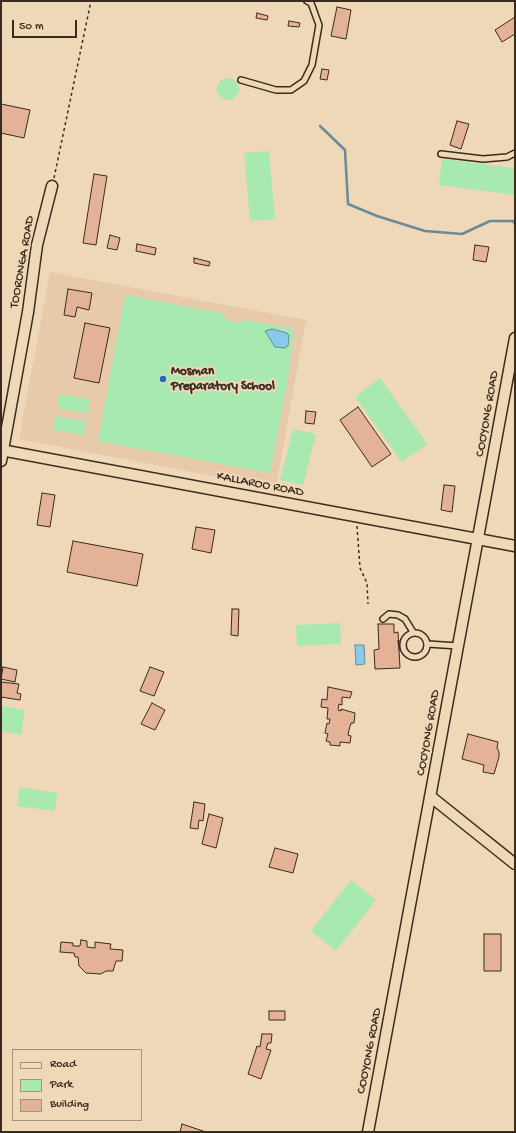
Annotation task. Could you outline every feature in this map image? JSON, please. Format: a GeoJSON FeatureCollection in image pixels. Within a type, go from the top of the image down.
{"type":"FeatureCollection","features":[{"type":"Feature","properties":{"kind":"street","name":"TOORONGA ROAD"},"geometry":{"type":"LineString","coordinates":[[1,461],[28,312],[37,245],[52,186]]}},
{"type":"Feature","properties":{"kind":"street","name":"COOYONG ROAD"},"geometry":{"type":"LineString","coordinates":[[368,1132],[515,338]]}},
{"type":"Feature","properties":{"kind":"street","name":"KALLAROO ROAD"},"geometry":{"type":"LineString","coordinates":[[2,450],[515,546]]}},
{"type":"Feature","properties":{"kind":"street"},"geometry":{"type":"LineString","coordinates":[[430,796],[515,864]]}},
{"type":"Feature","properties":{"kind":"lane"},"geometry":{"type":"LineString","coordinates":[[241,80],[276,90],[291,90],[304,81],[312,65],[319,25],[311,3],[307,1]]}},
{"type":"Feature","properties":{"kind":"lane"},"geometry":{"type":"LineString","coordinates":[[441,154],[483,159],[506,157],[515,153]]}},
{"type":"Feature","properties":{"kind":"lane"},"geometry":{"type":"LineString","coordinates":[[383,619],[389,614],[398,615],[405,619],[413,632],[424,636],[428,644],[426,651],[419,656],[408,654],[404,648],[403,642],[408,635],[413,632]]}},
{"type":"Feature","properties":{"kind":"lane"},"geometry":{"type":"LineString","coordinates":[[428,644],[458,646]]}},
{"type":"Feature","properties":{"kind":"path"},"geometry":{"type":"LineString","coordinates":[[52,186],[91,1]]}},
{"type":"Feature","properties":{"kind":"path"},"geometry":{"type":"LineString","coordinates":[[356,517],[360,568],[367,584],[368,604]]}},
{"type":"Feature","properties":{"kind":"shaded area","name":"Mosman Preparatory School"},"geometry":{"type":"Polygon","coordinates":[[[50,272],[306,320],[276,488],[19,439],[50,272]]]}},
{"type":"Feature","properties":{"kind":"green space"},"geometry":{"type":"Polygon","coordinates":[[[228,78],[236,81],[239,89],[236,97],[228,100],[220,97],[217,89],[220,81],[228,78]]]}},
{"type":"Feature","properties":{"kind":"green space"},"geometry":{"type":"Polygon","coordinates":[[[269,151],[275,219],[250,221],[244,153],[269,151]]]}},
{"type":"Feature","properties":{"kind":"green space"},"geometry":{"type":"Polygon","coordinates":[[[442,159],[515,168],[515,195],[439,185],[442,159]]]}},
{"type":"Feature","properties":{"kind":"green space"},"geometry":{"type":"Polygon","coordinates":[[[125,295],[221,313],[226,319],[234,323],[246,320],[294,329],[288,378],[270,473],[98,441],[125,295]]]}},
{"type":"Feature","properties":{"kind":"green space"},"geometry":{"type":"Polygon","coordinates":[[[380,378],[427,444],[402,462],[355,397],[380,378]]]}},
{"type":"Feature","properties":{"kind":"green space"},"geometry":{"type":"Polygon","coordinates":[[[60,394],[90,399],[88,413],[57,408],[60,394]]]}},
{"type":"Feature","properties":{"kind":"green space"},"geometry":{"type":"Polygon","coordinates":[[[56,416],[86,421],[84,435],[53,430],[56,416]]]}},
{"type":"Feature","properties":{"kind":"green space"},"geometry":{"type":"Polygon","coordinates":[[[293,429],[316,434],[303,485],[280,480],[293,429]]]}},
{"type":"Feature","properties":{"kind":"green space"},"geometry":{"type":"Polygon","coordinates":[[[340,623],[341,644],[297,646],[296,625],[340,623]]]}},
{"type":"Feature","properties":{"kind":"green space"},"geometry":{"type":"Polygon","coordinates":[[[1,706],[25,710],[21,735],[1,731],[1,706]]]}},
{"type":"Feature","properties":{"kind":"green space"},"geometry":{"type":"Polygon","coordinates":[[[20,787],[57,793],[55,811],[17,806],[20,787]]]}},
{"type":"Feature","properties":{"kind":"green space"},"geometry":{"type":"Polygon","coordinates":[[[351,880],[376,900],[336,951],[311,931],[351,880]]]}},
{"type":"Feature","properties":{"kind":"water"},"geometry":{"type":"Polygon","coordinates":[[[272,329],[287,333],[289,336],[288,346],[285,348],[275,347],[265,331],[272,329]]]}},
{"type":"Feature","properties":{"kind":"water"},"geometry":{"type":"Polygon","coordinates":[[[355,645],[364,645],[365,664],[356,665],[355,645]]]}},
{"type":"Feature","properties":{"kind":"building"},"geometry":{"type":"Polygon","coordinates":[[[337,7],[351,10],[346,39],[331,36],[337,7]]]}},
{"type":"Feature","properties":{"kind":"building"},"geometry":{"type":"Polygon","coordinates":[[[257,13],[268,16],[267,20],[256,18],[257,13]]]}},
{"type":"Feature","properties":{"kind":"building"},"geometry":{"type":"Polygon","coordinates":[[[515,17],[515,34],[502,42],[495,30],[515,17]]]}},
{"type":"Feature","properties":{"kind":"building"},"geometry":{"type":"Polygon","coordinates":[[[289,21],[300,23],[299,27],[288,26],[289,21]]]}},
{"type":"Feature","properties":{"kind":"building"},"geometry":{"type":"Polygon","coordinates":[[[322,69],[329,70],[327,80],[320,79],[322,69]]]}},
{"type":"Feature","properties":{"kind":"building"},"geometry":{"type":"Polygon","coordinates":[[[1,104],[30,110],[24,138],[1,133],[1,104]]]}},
{"type":"Feature","properties":{"kind":"building"},"geometry":{"type":"Polygon","coordinates":[[[457,121],[469,124],[461,149],[450,145],[457,121]]]}},
{"type":"Feature","properties":{"kind":"building"},"geometry":{"type":"Polygon","coordinates":[[[94,174],[107,176],[96,245],[83,243],[94,174]]]}},
{"type":"Feature","properties":{"kind":"building"},"geometry":{"type":"Polygon","coordinates":[[[110,235],[120,238],[117,250],[107,248],[110,235]]]}},
{"type":"Feature","properties":{"kind":"building"},"geometry":{"type":"Polygon","coordinates":[[[137,244],[156,248],[155,255],[136,251],[137,244]]]}},
{"type":"Feature","properties":{"kind":"building"},"geometry":{"type":"Polygon","coordinates":[[[475,245],[489,247],[486,262],[473,260],[475,245]]]}},
{"type":"Feature","properties":{"kind":"building"},"geometry":{"type":"Polygon","coordinates":[[[194,258],[210,262],[209,266],[194,263],[194,258]]]}},
{"type":"Feature","properties":{"kind":"building"},"geometry":{"type":"Polygon","coordinates":[[[68,289],[92,293],[89,310],[77,307],[75,317],[64,315],[68,289]]]}},
{"type":"Feature","properties":{"kind":"building"},"geometry":{"type":"Polygon","coordinates":[[[85,323],[110,328],[99,383],[74,378],[85,323]]]}},
{"type":"Feature","properties":{"kind":"building"},"geometry":{"type":"Polygon","coordinates":[[[358,407],[391,454],[372,467],[340,420],[358,407]]]}},
{"type":"Feature","properties":{"kind":"building"},"geometry":{"type":"Polygon","coordinates":[[[306,411],[316,412],[314,424],[305,423],[306,411]]]}},
{"type":"Feature","properties":{"kind":"building"},"geometry":{"type":"Polygon","coordinates":[[[444,485],[455,486],[452,512],[441,510],[444,485]]]}},
{"type":"Feature","properties":{"kind":"building"},"geometry":{"type":"Polygon","coordinates":[[[42,493],[55,495],[50,527],[37,525],[42,493]]]}},
{"type":"Feature","properties":{"kind":"building"},"geometry":{"type":"Polygon","coordinates":[[[196,527],[215,530],[211,553],[192,549],[196,527]]]}},
{"type":"Feature","properties":{"kind":"building"},"geometry":{"type":"Polygon","coordinates":[[[73,541],[143,554],[137,586],[67,572],[73,541]]]}},
{"type":"Feature","properties":{"kind":"building"},"geometry":{"type":"Polygon","coordinates":[[[232,609],[239,609],[238,636],[231,635],[232,609]]]}},
{"type":"Feature","properties":{"kind":"building"},"geometry":{"type":"Polygon","coordinates":[[[378,624],[394,624],[394,633],[398,632],[400,668],[375,669],[374,650],[379,649],[378,624]]]}},
{"type":"Feature","properties":{"kind":"building"},"geometry":{"type":"Polygon","coordinates":[[[398,641],[406,641],[406,650],[399,650],[398,641]]]}},
{"type":"Feature","properties":{"kind":"building"},"geometry":{"type":"Polygon","coordinates":[[[3,667],[17,670],[15,682],[1,679],[3,667]]]}},
{"type":"Feature","properties":{"kind":"building"},"geometry":{"type":"Polygon","coordinates":[[[150,667],[164,672],[154,696],[140,691],[150,667]]]}},
{"type":"Feature","properties":{"kind":"building"},"geometry":{"type":"Polygon","coordinates":[[[1,682],[19,684],[17,693],[21,694],[20,700],[1,697],[1,682]]]}},
{"type":"Feature","properties":{"kind":"building"},"geometry":{"type":"Polygon","coordinates":[[[328,687],[352,692],[350,698],[342,697],[342,705],[339,704],[338,710],[341,711],[341,709],[355,713],[354,723],[351,723],[348,735],[351,736],[350,743],[340,742],[340,746],[330,745],[330,742],[326,741],[328,734],[325,733],[327,723],[329,724],[330,719],[327,719],[328,708],[321,707],[322,699],[327,700],[328,687]]]}},
{"type":"Feature","properties":{"kind":"building"},"geometry":{"type":"Polygon","coordinates":[[[152,703],[165,710],[155,730],[141,724],[152,703]]]}},
{"type":"Feature","properties":{"kind":"building"},"geometry":{"type":"Polygon","coordinates":[[[468,734],[498,742],[497,748],[499,757],[494,774],[483,772],[484,765],[462,759],[468,734]]]}},
{"type":"Feature","properties":{"kind":"building"},"geometry":{"type":"Polygon","coordinates":[[[194,802],[205,804],[203,821],[199,820],[198,829],[190,828],[194,802]]]}},
{"type":"Feature","properties":{"kind":"building"},"geometry":{"type":"Polygon","coordinates":[[[209,814],[223,818],[216,848],[202,844],[209,814]]]}},
{"type":"Feature","properties":{"kind":"building"},"geometry":{"type":"Polygon","coordinates":[[[275,848],[298,854],[293,873],[269,867],[275,848]]]}},
{"type":"Feature","properties":{"kind":"building"},"geometry":{"type":"Polygon","coordinates":[[[484,934],[501,934],[501,971],[484,971],[484,934]]]}},
{"type":"Feature","properties":{"kind":"building"},"geometry":{"type":"Polygon","coordinates":[[[81,940],[87,941],[87,947],[95,948],[95,942],[111,944],[110,949],[123,950],[122,961],[116,961],[113,971],[106,971],[101,974],[86,973],[79,966],[78,957],[75,957],[74,953],[60,952],[61,942],[73,943],[73,946],[80,946],[81,940]]]}},
{"type":"Feature","properties":{"kind":"building"},"geometry":{"type":"Polygon","coordinates":[[[269,1011],[285,1011],[285,1020],[269,1020],[269,1011]]]}},
{"type":"Feature","properties":{"kind":"building"},"geometry":{"type":"Polygon","coordinates":[[[262,1034],[272,1034],[271,1043],[268,1043],[266,1049],[271,1050],[261,1079],[248,1074],[257,1046],[260,1047],[262,1034]]]}},
{"type":"Feature","properties":{"kind":"building"},"geometry":{"type":"Polygon","coordinates":[[[182,1124],[206,1132],[180,1132],[182,1124]]]}},
{"type":"Feature","properties":{"kind":"waterway"},"geometry":{"type":"LineString","coordinates":[[320,126],[345,150],[348,204],[377,216],[425,231],[462,234],[490,221],[513,221],[515,224]]}},
{"type":"Feature","properties":{"kind":"place","name":"Mosman Preparatory School"},"geometry":{"type":"Point","coordinates":[163,379]}}]}
